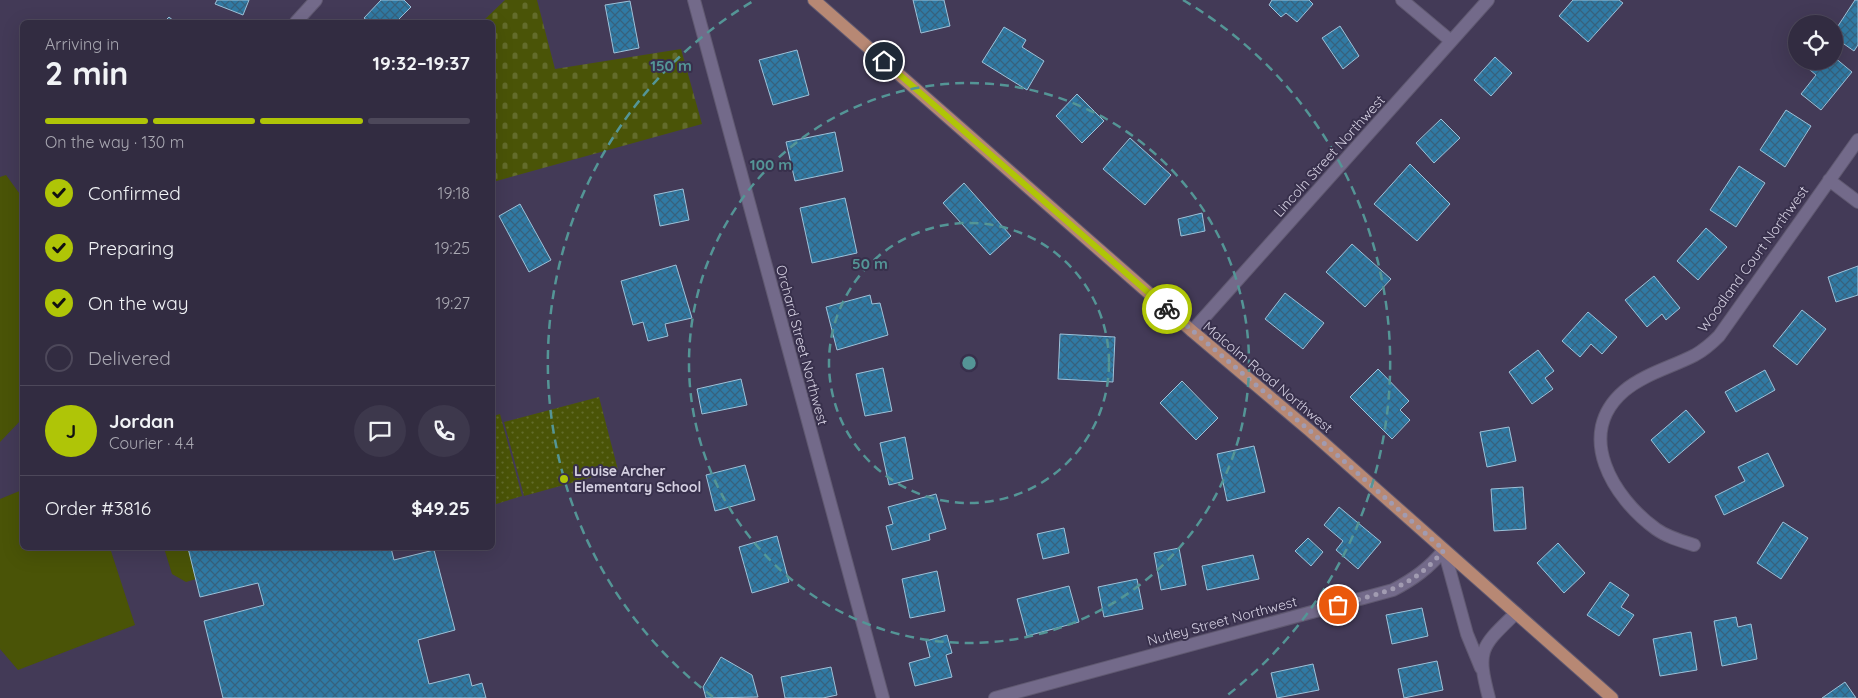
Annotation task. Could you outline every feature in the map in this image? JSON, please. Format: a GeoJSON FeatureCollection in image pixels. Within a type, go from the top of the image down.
{"type":"FeatureCollection","features":[{"type":"Feature","properties":{"kind":"main road","name":"Malcolm Road Northwest"},"geometry":{"type":"LineString","coordinates":[[814,0],[1192,331],[1309,430],[1612,698]]}},
{"type":"Feature","properties":{"kind":"street"},"geometry":{"type":"LineString","coordinates":[[298,20],[316,0]]}},
{"type":"Feature","properties":{"kind":"street","name":"Orchard Street Northwest"},"geometry":{"type":"LineString","coordinates":[[694,0],[882,698]]}},
{"type":"Feature","properties":{"kind":"street"},"geometry":{"type":"LineString","coordinates":[[1402,0],[1451,41]]}},
{"type":"Feature","properties":{"kind":"street","name":"Lincoln Street Northwest"},"geometry":{"type":"LineString","coordinates":[[1192,331],[1488,0]]}},
{"type":"Feature","properties":{"kind":"street","name":"Woodland Court Northwest"},"geometry":{"type":"LineString","coordinates":[[1694,545],[1657,530],[1640,516],[1612,483],[1602,458],[1600,439],[1604,422],[1611,406],[1624,391],[1639,381],[1696,355],[1719,336],[1858,140]]}},
{"type":"Feature","properties":{"kind":"street"},"geometry":{"type":"LineString","coordinates":[[1830,180],[1858,202]]}},
{"type":"Feature","properties":{"kind":"street"},"geometry":{"type":"LineString","coordinates":[[1444,550],[1467,634],[1481,668],[1489,698]]}},
{"type":"Feature","properties":{"kind":"street","name":"Nutley Street Northwest"},"geometry":{"type":"LineString","coordinates":[[995,698],[1393,590],[1414,579],[1430,566],[1444,550]]}},
{"type":"Feature","properties":{"kind":"street"},"geometry":{"type":"LineString","coordinates":[[1481,668],[1483,649],[1491,637],[1516,613]]}},
{"type":"Feature","properties":{"kind":"green space"},"geometry":{"type":"Polygon","coordinates":[[[505,0],[537,0],[555,69],[681,49],[702,124],[495,181],[495,20],[484,20],[505,0]]]}},
{"type":"Feature","properties":{"kind":"green space"},"geometry":{"type":"Polygon","coordinates":[[[6,175],[20,194],[20,421],[0,442],[0,177],[6,175]]]}},
{"type":"Feature","properties":{"kind":"green space"},"geometry":{"type":"Polygon","coordinates":[[[599,397],[618,470],[524,496],[504,422],[599,397]]]}},
{"type":"Feature","properties":{"kind":"green space"},"geometry":{"type":"Polygon","coordinates":[[[500,414],[522,496],[495,504],[495,415],[500,414]]]}},
{"type":"Feature","properties":{"kind":"green space"},"geometry":{"type":"Polygon","coordinates":[[[20,491],[20,550],[111,550],[135,625],[18,670],[0,649],[0,499],[20,491]]]}},
{"type":"Feature","properties":{"kind":"green space"},"geometry":{"type":"Polygon","coordinates":[[[165,550],[293,550],[186,582],[172,574],[165,550]]]}},
{"type":"Feature","properties":{"kind":"building"},"geometry":{"type":"Polygon","coordinates":[[[217,0],[249,0],[243,15],[215,4],[217,0]]]}},
{"type":"Feature","properties":{"kind":"building"},"geometry":{"type":"Polygon","coordinates":[[[381,0],[404,0],[411,7],[398,20],[366,20],[364,18],[381,0]]]}},
{"type":"Feature","properties":{"kind":"building"},"geometry":{"type":"Polygon","coordinates":[[[913,0],[944,0],[950,26],[921,33],[913,0]]]}},
{"type":"Feature","properties":{"kind":"building"},"geometry":{"type":"Polygon","coordinates":[[[1272,0],[1309,0],[1313,4],[1297,22],[1286,13],[1281,17],[1269,5],[1272,0]]]}},
{"type":"Feature","properties":{"kind":"building"},"geometry":{"type":"Polygon","coordinates":[[[1573,0],[1619,0],[1623,3],[1588,42],[1559,16],[1573,0]]]}},
{"type":"Feature","properties":{"kind":"building"},"geometry":{"type":"Polygon","coordinates":[[[1855,0],[1858,0],[1858,45],[1854,51],[1843,43],[1843,18],[1855,0]]]}},
{"type":"Feature","properties":{"kind":"building"},"geometry":{"type":"Polygon","coordinates":[[[630,1],[639,48],[614,53],[605,5],[630,1]]]}},
{"type":"Feature","properties":{"kind":"building"},"geometry":{"type":"Polygon","coordinates":[[[1340,26],[1359,56],[1343,69],[1322,38],[1340,26]]]}},
{"type":"Feature","properties":{"kind":"building"},"geometry":{"type":"Polygon","coordinates":[[[1004,27],[1026,40],[1022,47],[1044,61],[1027,90],[982,62],[1004,27]]]}},
{"type":"Feature","properties":{"kind":"building"},"geometry":{"type":"Polygon","coordinates":[[[797,50],[809,95],[773,105],[759,60],[797,50]]]}},
{"type":"Feature","properties":{"kind":"building"},"geometry":{"type":"Polygon","coordinates":[[[1495,57],[1512,73],[1491,96],[1474,80],[1495,57]]]}},
{"type":"Feature","properties":{"kind":"building"},"geometry":{"type":"Polygon","coordinates":[[[1843,64],[1852,72],[1821,110],[1801,94],[1816,75],[1810,70],[1843,70],[1843,64]]]}},
{"type":"Feature","properties":{"kind":"building"},"geometry":{"type":"Polygon","coordinates":[[[1077,94],[1104,121],[1082,143],[1056,116],[1077,94]]]}},
{"type":"Feature","properties":{"kind":"building"},"geometry":{"type":"Polygon","coordinates":[[[1786,110],[1811,126],[1785,167],[1760,150],[1786,110]]]}},
{"type":"Feature","properties":{"kind":"building"},"geometry":{"type":"Polygon","coordinates":[[[1441,119],[1460,138],[1434,163],[1416,143],[1441,119]]]}},
{"type":"Feature","properties":{"kind":"building"},"geometry":{"type":"Polygon","coordinates":[[[835,132],[843,171],[795,181],[786,142],[835,132]]]}},
{"type":"Feature","properties":{"kind":"building"},"geometry":{"type":"Polygon","coordinates":[[[1130,138],[1171,175],[1145,205],[1103,169],[1130,138]]]}},
{"type":"Feature","properties":{"kind":"building"},"geometry":{"type":"Polygon","coordinates":[[[1410,164],[1450,204],[1417,241],[1374,204],[1410,164]]]}},
{"type":"Feature","properties":{"kind":"building"},"geometry":{"type":"Polygon","coordinates":[[[1739,166],[1765,183],[1736,227],[1710,210],[1739,166]]]}},
{"type":"Feature","properties":{"kind":"building"},"geometry":{"type":"Polygon","coordinates":[[[964,183],[1011,236],[990,255],[943,203],[964,183]]]}},
{"type":"Feature","properties":{"kind":"building"},"geometry":{"type":"Polygon","coordinates":[[[683,189],[689,220],[660,226],[654,195],[683,189]]]}},
{"type":"Feature","properties":{"kind":"building"},"geometry":{"type":"Polygon","coordinates":[[[845,198],[857,253],[812,263],[800,208],[845,198]]]}},
{"type":"Feature","properties":{"kind":"building"},"geometry":{"type":"Polygon","coordinates":[[[520,204],[551,260],[529,272],[499,216],[520,204]]]}},
{"type":"Feature","properties":{"kind":"building"},"geometry":{"type":"Polygon","coordinates":[[[1202,213],[1205,231],[1181,236],[1178,219],[1202,213]]]}},
{"type":"Feature","properties":{"kind":"building"},"geometry":{"type":"Polygon","coordinates":[[[1706,228],[1727,247],[1698,280],[1677,261],[1706,228]]]}},
{"type":"Feature","properties":{"kind":"building"},"geometry":{"type":"Polygon","coordinates":[[[1352,244],[1391,279],[1365,307],[1326,272],[1352,244]]]}},
{"type":"Feature","properties":{"kind":"building"},"geometry":{"type":"Polygon","coordinates":[[[676,265],[692,318],[665,324],[668,336],[648,341],[643,322],[633,325],[621,281],[676,265]]]}},
{"type":"Feature","properties":{"kind":"building"},"geometry":{"type":"Polygon","coordinates":[[[1858,266],[1858,295],[1836,302],[1828,277],[1858,266]]]}},
{"type":"Feature","properties":{"kind":"building"},"geometry":{"type":"Polygon","coordinates":[[[1654,276],[1680,308],[1666,320],[1662,314],[1647,327],[1625,300],[1654,276]]]}},
{"type":"Feature","properties":{"kind":"building"},"geometry":{"type":"Polygon","coordinates":[[[1285,293],[1324,323],[1303,349],[1265,319],[1285,293]]]}},
{"type":"Feature","properties":{"kind":"building"},"geometry":{"type":"Polygon","coordinates":[[[870,295],[872,304],[880,303],[888,335],[837,350],[826,307],[870,295]]]}},
{"type":"Feature","properties":{"kind":"building"},"geometry":{"type":"Polygon","coordinates":[[[1802,310],[1826,329],[1797,365],[1773,346],[1802,310]]]}},
{"type":"Feature","properties":{"kind":"building"},"geometry":{"type":"Polygon","coordinates":[[[1588,312],[1617,337],[1602,354],[1591,344],[1580,357],[1562,341],[1588,312]]]}},
{"type":"Feature","properties":{"kind":"building"},"geometry":{"type":"Polygon","coordinates":[[[1060,334],[1115,337],[1113,382],[1058,379],[1060,334]]]}},
{"type":"Feature","properties":{"kind":"building"},"geometry":{"type":"Polygon","coordinates":[[[1538,350],[1554,371],[1545,378],[1553,389],[1532,404],[1509,372],[1538,350]]]}},
{"type":"Feature","properties":{"kind":"building"},"geometry":{"type":"Polygon","coordinates":[[[883,368],[892,411],[865,416],[856,374],[883,368]]]}},
{"type":"Feature","properties":{"kind":"building"},"geometry":{"type":"Polygon","coordinates":[[[1378,369],[1409,401],[1400,410],[1410,420],[1392,439],[1350,397],[1378,369]]]}},
{"type":"Feature","properties":{"kind":"building"},"geometry":{"type":"Polygon","coordinates":[[[1765,370],[1775,390],[1736,412],[1725,392],[1765,370]]]}},
{"type":"Feature","properties":{"kind":"building"},"geometry":{"type":"Polygon","coordinates":[[[741,379],[747,405],[702,414],[697,389],[741,379]]]}},
{"type":"Feature","properties":{"kind":"building"},"geometry":{"type":"Polygon","coordinates":[[[1182,381],[1218,418],[1196,440],[1160,403],[1182,381]]]}},
{"type":"Feature","properties":{"kind":"building"},"geometry":{"type":"Polygon","coordinates":[[[1686,410],[1705,432],[1669,463],[1651,440],[1686,410]]]}},
{"type":"Feature","properties":{"kind":"building"},"geometry":{"type":"Polygon","coordinates":[[[1509,427],[1516,461],[1487,467],[1480,432],[1509,427]]]}},
{"type":"Feature","properties":{"kind":"building"},"geometry":{"type":"Polygon","coordinates":[[[905,437],[913,479],[889,485],[880,443],[905,437]]]}},
{"type":"Feature","properties":{"kind":"building"},"geometry":{"type":"Polygon","coordinates":[[[1254,446],[1265,492],[1227,501],[1217,454],[1254,446]]]}},
{"type":"Feature","properties":{"kind":"building"},"geometry":{"type":"Polygon","coordinates":[[[1768,453],[1784,486],[1724,515],[1715,496],[1745,481],[1738,467],[1768,453]]]}},
{"type":"Feature","properties":{"kind":"building"},"geometry":{"type":"Polygon","coordinates":[[[745,465],[755,500],[715,511],[706,475],[745,465]]]}},
{"type":"Feature","properties":{"kind":"building"},"geometry":{"type":"Polygon","coordinates":[[[1523,487],[1526,529],[1494,531],[1491,489],[1523,487]]]}},
{"type":"Feature","properties":{"kind":"building"},"geometry":{"type":"Polygon","coordinates":[[[936,494],[946,529],[929,534],[930,540],[892,550],[886,526],[893,524],[888,507],[936,494]]]}},
{"type":"Feature","properties":{"kind":"building"},"geometry":{"type":"Polygon","coordinates":[[[1339,507],[1381,542],[1358,569],[1336,550],[1343,541],[1324,525],[1339,507]]]}},
{"type":"Feature","properties":{"kind":"building"},"geometry":{"type":"Polygon","coordinates":[[[1783,522],[1808,538],[1781,579],[1757,563],[1783,522]]]}},
{"type":"Feature","properties":{"kind":"building"},"geometry":{"type":"Polygon","coordinates":[[[1064,528],[1069,553],[1043,559],[1037,534],[1064,528]]]}},
{"type":"Feature","properties":{"kind":"building"},"geometry":{"type":"Polygon","coordinates":[[[777,536],[789,582],[752,593],[739,547],[777,536]]]}},
{"type":"Feature","properties":{"kind":"building"},"geometry":{"type":"Polygon","coordinates":[[[1308,538],[1323,552],[1311,566],[1295,551],[1308,538]]]}},
{"type":"Feature","properties":{"kind":"building"},"geometry":{"type":"Polygon","coordinates":[[[1558,543],[1585,573],[1564,593],[1537,563],[1558,543]]]}},
{"type":"Feature","properties":{"kind":"building"},"geometry":{"type":"Polygon","coordinates":[[[1179,548],[1186,585],[1161,590],[1154,553],[1179,548]]]}},
{"type":"Feature","properties":{"kind":"building"},"geometry":{"type":"Polygon","coordinates":[[[188,550],[392,550],[394,560],[434,550],[455,630],[418,640],[429,684],[469,674],[472,686],[482,683],[486,698],[223,698],[204,621],[264,605],[258,583],[200,597],[188,550]]]}},
{"type":"Feature","properties":{"kind":"building"},"geometry":{"type":"Polygon","coordinates":[[[1253,555],[1259,579],[1207,590],[1202,566],[1253,555]]]}},
{"type":"Feature","properties":{"kind":"building"},"geometry":{"type":"Polygon","coordinates":[[[937,571],[945,611],[910,618],[902,579],[937,571]]]}},
{"type":"Feature","properties":{"kind":"building"},"geometry":{"type":"Polygon","coordinates":[[[1137,579],[1143,609],[1104,617],[1098,587],[1137,579]]]}},
{"type":"Feature","properties":{"kind":"building"},"geometry":{"type":"Polygon","coordinates":[[[1610,582],[1629,595],[1621,607],[1634,615],[1619,636],[1587,615],[1610,582]]]}},
{"type":"Feature","properties":{"kind":"building"},"geometry":{"type":"Polygon","coordinates":[[[1069,586],[1079,622],[1027,636],[1017,599],[1069,586]]]}},
{"type":"Feature","properties":{"kind":"building"},"geometry":{"type":"Polygon","coordinates":[[[1422,608],[1428,636],[1392,644],[1386,615],[1422,608]]]}},
{"type":"Feature","properties":{"kind":"building"},"geometry":{"type":"Polygon","coordinates":[[[1736,617],[1738,627],[1751,624],[1757,659],[1722,666],[1714,621],[1736,617]]]}},
{"type":"Feature","properties":{"kind":"building"},"geometry":{"type":"Polygon","coordinates":[[[1691,632],[1697,670],[1660,676],[1653,639],[1691,632]]]}},
{"type":"Feature","properties":{"kind":"building"},"geometry":{"type":"Polygon","coordinates":[[[947,635],[952,653],[946,655],[952,677],[915,686],[909,663],[930,657],[926,641],[947,635]]]}},
{"type":"Feature","properties":{"kind":"building"},"geometry":{"type":"Polygon","coordinates":[[[721,657],[752,675],[758,697],[706,698],[703,687],[721,657]]]}},
{"type":"Feature","properties":{"kind":"building"},"geometry":{"type":"Polygon","coordinates":[[[1437,661],[1443,690],[1404,698],[1398,669],[1437,661]]]}},
{"type":"Feature","properties":{"kind":"building"},"geometry":{"type":"Polygon","coordinates":[[[1313,664],[1319,690],[1277,698],[1271,673],[1313,664]]]}},
{"type":"Feature","properties":{"kind":"building"},"geometry":{"type":"Polygon","coordinates":[[[831,667],[837,695],[823,698],[785,698],[781,677],[831,667]]]}},
{"type":"Feature","properties":{"kind":"building"},"geometry":{"type":"Polygon","coordinates":[[[1845,682],[1856,698],[1822,698],[1845,682]]]}},
{"type":"Feature","properties":{"kind":"way so far"},"geometry":{"type":"LineString","coordinates":[[1167,309],[1309,430],[1444,550],[1430,566],[1414,579],[1393,590],[1338,605]]}},
{"type":"Feature","properties":{"kind":"place","name":"Louise Archer Elementary School"},"geometry":{"type":"Point","coordinates":[564,479]}},
{"type":"Feature","properties":{"kind":"route"},"geometry":{"type":"LineString","coordinates":[[884,61],[1167,309]]}}]}
